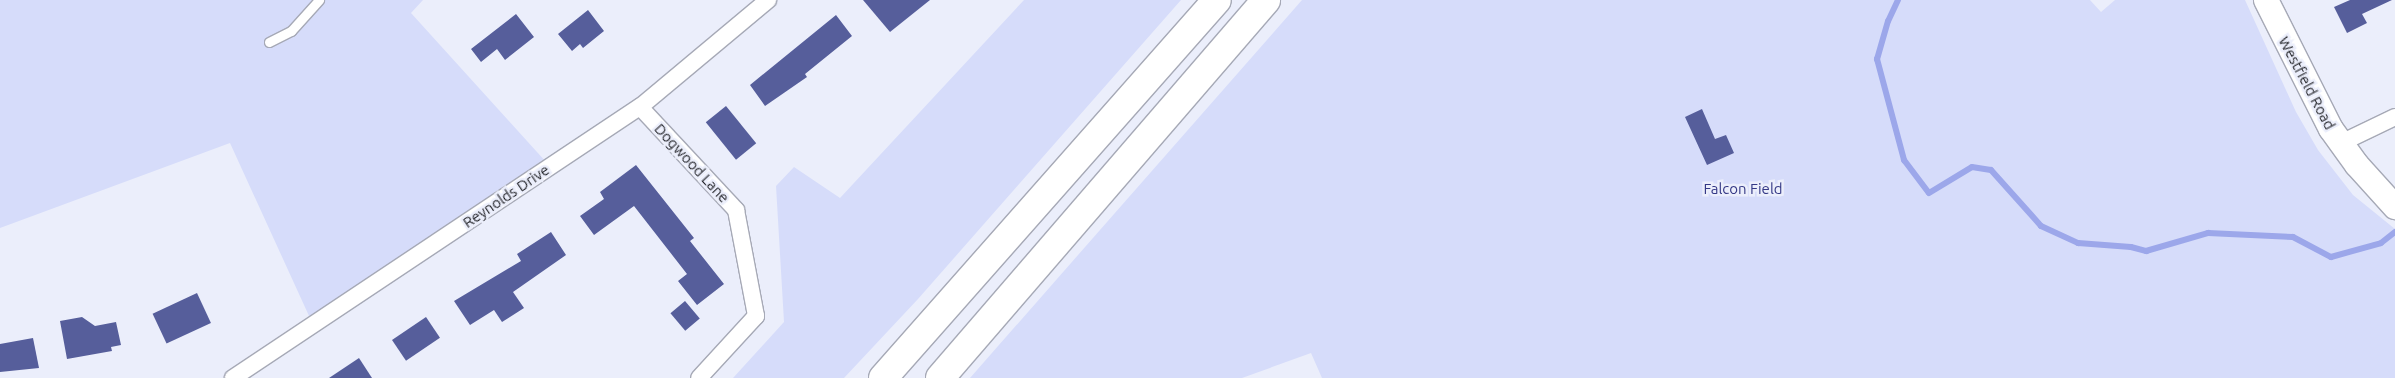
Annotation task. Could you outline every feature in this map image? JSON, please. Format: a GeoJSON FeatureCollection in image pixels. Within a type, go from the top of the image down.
{"type":"FeatureCollection","features":[{"type":"Feature","properties":{"kind":"highway"},"geometry":{"type":"LineString","coordinates":[[883,378],[1217,0]]}},
{"type":"Feature","properties":{"kind":"highway"},"geometry":{"type":"LineString","coordinates":[[940,378],[1266,0]]}},
{"type":"Feature","properties":{"kind":"street","name":"Reynolds Drive"},"geometry":{"type":"LineString","coordinates":[[233,378],[640,107],[768,0]]}},
{"type":"Feature","properties":{"kind":"street","name":"Westfield Road"},"geometry":{"type":"LineString","coordinates":[[2266,0],[2316,104],[2341,143],[2395,207]]}},
{"type":"Feature","properties":{"kind":"street","name":"Dogwood Lane"},"geometry":{"type":"LineString","coordinates":[[640,107],[736,210],[756,316],[698,378]]}},
{"type":"Feature","properties":{"kind":"street"},"geometry":{"type":"LineString","coordinates":[[2341,143],[2395,117]]}},
{"type":"Feature","properties":{"kind":"lane"},"geometry":{"type":"LineString","coordinates":[[269,42],[291,30],[319,0]]}},
{"type":"Feature","properties":{"kind":"green space"},"geometry":{"type":"Polygon","coordinates":[[[0,0],[423,0],[411,13],[556,173],[356,307],[315,329],[230,143],[0,228],[0,0]]]}},
{"type":"Feature","properties":{"kind":"green space"},"geometry":{"type":"Polygon","coordinates":[[[1024,0],[1181,0],[918,299],[844,378],[733,378],[784,322],[776,186],[794,167],[840,198],[1024,0]]]}},
{"type":"Feature","properties":{"kind":"green space","name":"Falcon Field"},"geometry":{"type":"Polygon","coordinates":[[[1302,0],[2090,0],[2101,12],[2115,0],[2245,0],[2296,112],[2318,150],[2353,195],[2395,229],[2395,378],[1322,378],[1311,353],[1242,378],[970,378],[1302,0]]]}},
{"type":"Feature","properties":{"kind":"building"},"geometry":{"type":"Polygon","coordinates":[[[863,0],[930,0],[890,32],[863,0]]]}},
{"type":"Feature","properties":{"kind":"building"},"geometry":{"type":"Polygon","coordinates":[[[2350,0],[2392,0],[2362,14],[2367,23],[2347,33],[2334,7],[2350,0]]]}},
{"type":"Feature","properties":{"kind":"building"},"geometry":{"type":"Polygon","coordinates":[[[588,10],[604,31],[583,48],[580,44],[572,51],[558,34],[588,10]]]}},
{"type":"Feature","properties":{"kind":"building"},"geometry":{"type":"Polygon","coordinates":[[[516,14],[534,37],[505,60],[497,49],[481,62],[471,49],[516,14]]]}},
{"type":"Feature","properties":{"kind":"building"},"geometry":{"type":"Polygon","coordinates":[[[836,15],[852,36],[805,74],[807,77],[765,106],[750,85],[836,15]]]}},
{"type":"Feature","properties":{"kind":"building"},"geometry":{"type":"Polygon","coordinates":[[[726,106],[756,143],[736,160],[706,122],[726,106]]]}},
{"type":"Feature","properties":{"kind":"building"},"geometry":{"type":"Polygon","coordinates":[[[1702,109],[1715,139],[1726,135],[1734,153],[1707,165],[1685,117],[1702,109]]]}},
{"type":"Feature","properties":{"kind":"building"},"geometry":{"type":"Polygon","coordinates":[[[636,165],[694,238],[690,241],[724,284],[697,305],[678,281],[687,274],[634,206],[594,235],[580,216],[604,199],[600,192],[636,165]]]}},
{"type":"Feature","properties":{"kind":"building"},"geometry":{"type":"Polygon","coordinates":[[[551,232],[566,255],[513,292],[524,308],[502,322],[494,310],[470,325],[454,301],[521,261],[517,254],[551,232]]]}},
{"type":"Feature","properties":{"kind":"building"},"geometry":{"type":"Polygon","coordinates":[[[197,293],[211,323],[167,344],[153,314],[197,293]]]}},
{"type":"Feature","properties":{"kind":"building"},"geometry":{"type":"Polygon","coordinates":[[[685,301],[700,319],[685,331],[670,313],[685,301]]]}},
{"type":"Feature","properties":{"kind":"building"},"geometry":{"type":"Polygon","coordinates":[[[82,317],[95,326],[116,322],[121,345],[111,347],[112,351],[67,359],[60,321],[82,317]]]}},
{"type":"Feature","properties":{"kind":"building"},"geometry":{"type":"Polygon","coordinates":[[[426,317],[440,338],[406,361],[392,340],[426,317]]]}},
{"type":"Feature","properties":{"kind":"building"},"geometry":{"type":"Polygon","coordinates":[[[33,338],[39,368],[0,372],[0,344],[33,338]]]}},
{"type":"Feature","properties":{"kind":"building"},"geometry":{"type":"Polygon","coordinates":[[[359,358],[372,378],[329,378],[359,358]]]}},
{"type":"Feature","properties":{"kind":"waterway"},"geometry":{"type":"LineString","coordinates":[[1898,0],[1888,21],[1877,59],[1904,160],[1929,193],[1972,167],[1991,170],[2041,226],[2078,243],[2131,247],[2146,251],[2208,233],[2293,237],[2331,257],[2381,243],[2395,232]]}}]}
